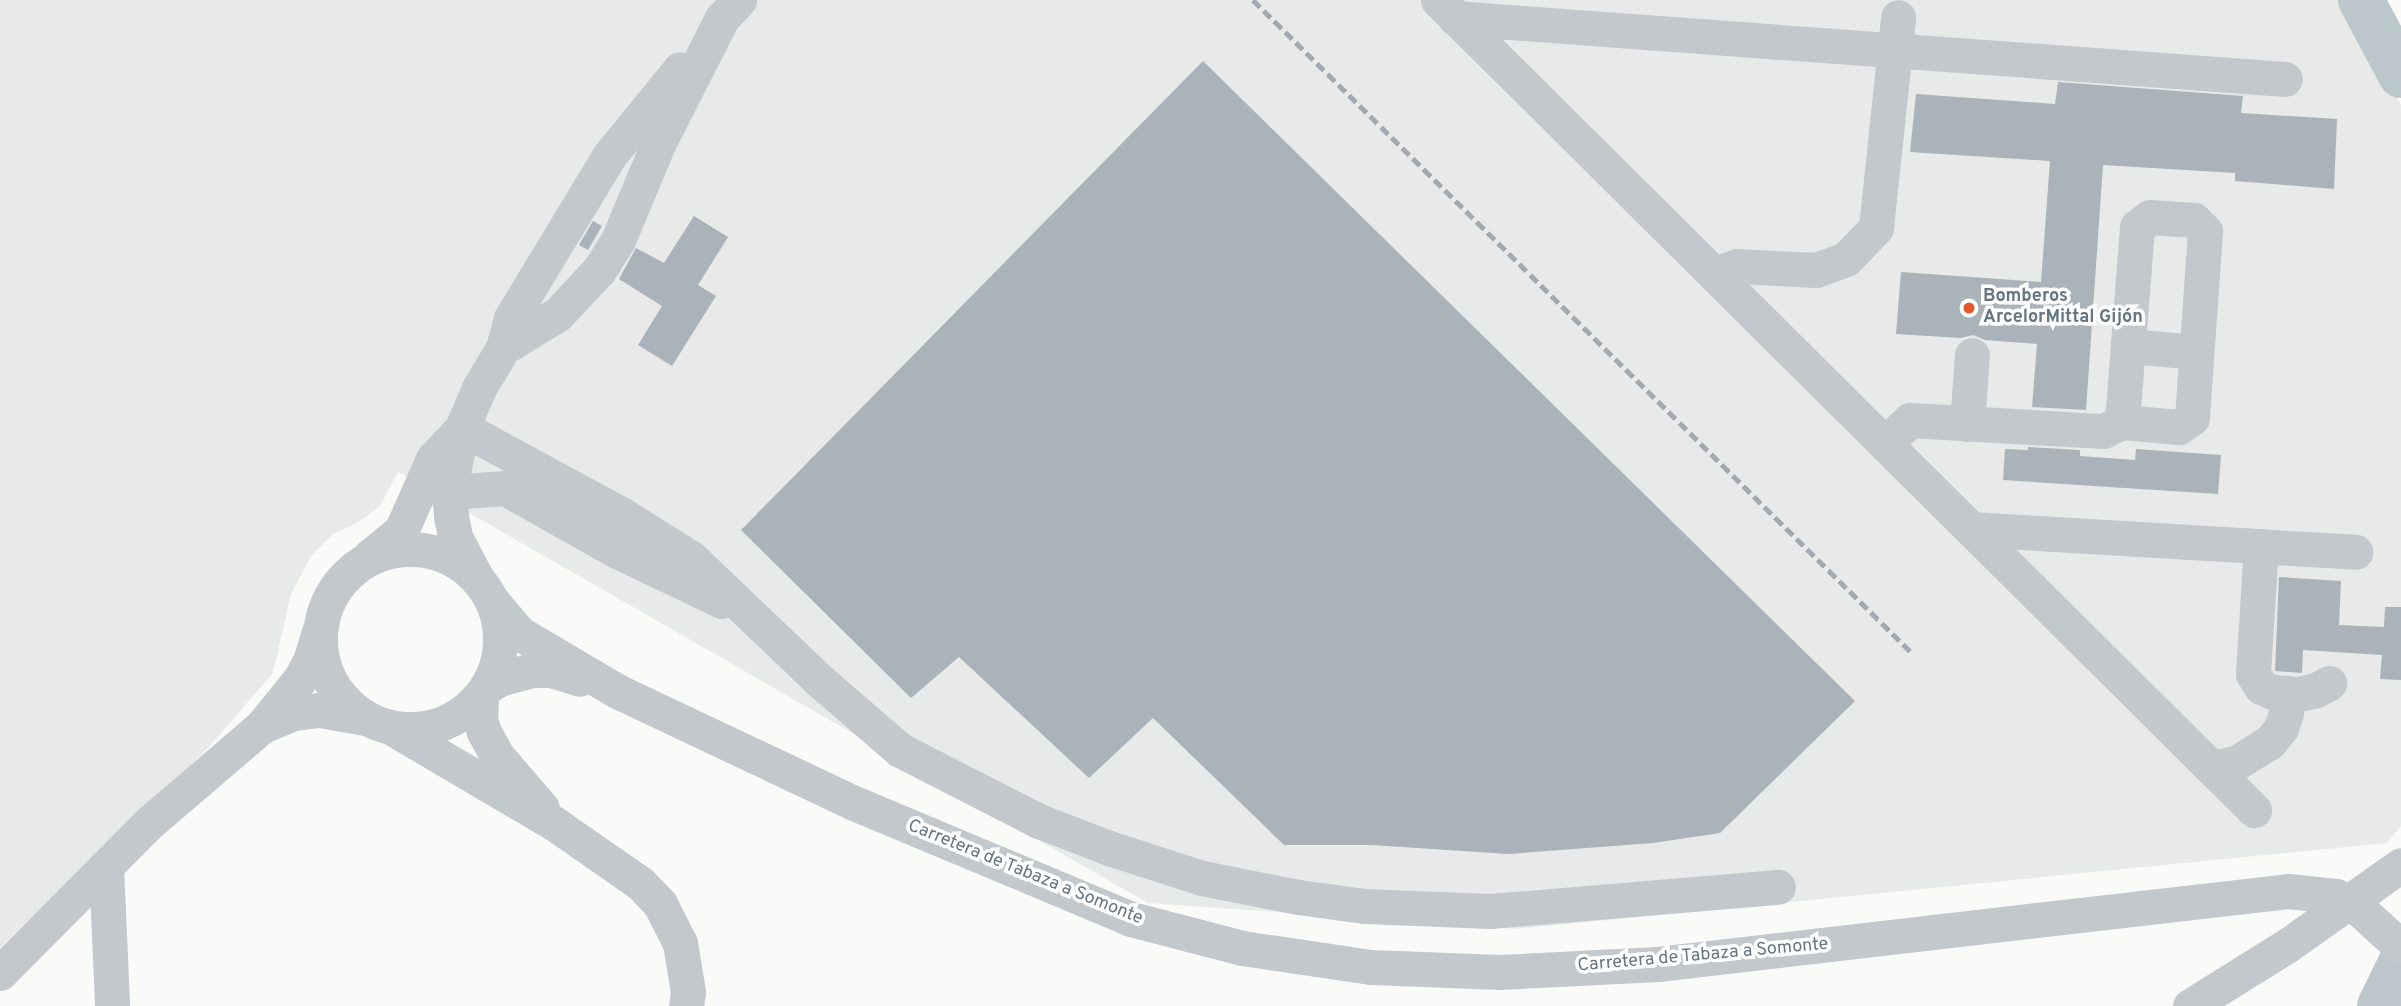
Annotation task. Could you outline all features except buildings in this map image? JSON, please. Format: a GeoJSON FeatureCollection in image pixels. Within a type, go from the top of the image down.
{"type":"FeatureCollection","features":[{"type":"Feature","properties":{"kind":"street"},"geometry":{"type":"LineString","coordinates":[[555,824],[498,757],[484,733],[480,719],[484,690],[500,645],[499,624],[486,591],[454,537],[449,492],[462,428],[479,388],[503,348],[511,318],[609,156],[730,9]]}},
{"type":"Feature","properties":{"kind":"street"},"geometry":{"type":"LineString","coordinates":[[503,348],[558,314],[599,270],[659,142],[730,9]]}},
{"type":"Feature","properties":{"kind":"street"},"geometry":{"type":"LineString","coordinates":[[1446,9],[1896,33],[2285,79]]}},
{"type":"Feature","properties":{"kind":"street"},"geometry":{"type":"LineString","coordinates":[[1446,9],[2254,810]]}},
{"type":"Feature","properties":{"kind":"street"},"geometry":{"type":"LineString","coordinates":[[1714,274],[1737,267],[1816,270],[1846,259],[1876,228],[1896,33]]}},
{"type":"Feature","properties":{"kind":"street"},"geometry":{"type":"LineString","coordinates":[[1885,444],[1910,420],[2103,431],[2122,422],[2179,427],[2192,418],[2205,231],[2194,220],[2150,217],[2137,227],[2122,422]]}},
{"type":"Feature","properties":{"kind":"street"},"geometry":{"type":"LineString","coordinates":[[2128,346],[2196,352]]}},
{"type":"Feature","properties":{"kind":"street"},"geometry":{"type":"LineString","coordinates":[[1967,424],[1972,355]]}},
{"type":"Feature","properties":{"kind":"street"},"geometry":{"type":"LineString","coordinates":[[0,973],[149,823],[262,726],[301,678],[311,658],[322,617],[334,590],[355,568],[401,531],[433,459],[462,428]]}},
{"type":"Feature","properties":{"kind":"street"},"geometry":{"type":"LineString","coordinates":[[462,428],[621,514],[691,558],[819,680],[900,750],[1039,821],[1202,878],[1298,897],[1364,906],[1490,911],[1778,887]]}},
{"type":"Feature","properties":{"kind":"street"},"geometry":{"type":"LineString","coordinates":[[449,492],[505,488],[617,551],[758,620]]}},
{"type":"Feature","properties":{"kind":"street"},"geometry":{"type":"LineString","coordinates":[[1971,529],[2355,552]]}},
{"type":"Feature","properties":{"kind":"street"},"geometry":{"type":"LineString","coordinates":[[2261,546],[2253,674],[2261,687],[2272,692],[2316,690],[2329,683]]}},
{"type":"Feature","properties":{"kind":"street"},"geometry":{"type":"LineString","coordinates":[[355,568],[381,554],[410,549],[440,554],[461,565],[486,591]]}},
{"type":"Feature","properties":{"kind":"street","name":"Carretera de Tabaza a Somonte"},"geometry":{"type":"LineString","coordinates":[[486,591],[519,633],[617,691],[854,803],[1131,919],[1242,948],[1358,965],[1500,972],[1658,964],[2288,891],[2336,896],[2357,907],[2394,940]]}},
{"type":"Feature","properties":{"kind":"street"},"geometry":{"type":"LineString","coordinates":[[322,617],[320,647],[327,676],[343,700],[555,824],[640,883],[660,904],[680,943],[688,992],[685,1006]]}},
{"type":"Feature","properties":{"kind":"street","name":"Carretera de Tabaza a Somonte"},"geometry":{"type":"LineString","coordinates":[[484,690],[515,673],[551,670],[617,691]]}},
{"type":"Feature","properties":{"kind":"street"},"geometry":{"type":"LineString","coordinates":[[262,726],[294,713],[320,710],[419,729],[446,722],[470,708],[484,690]]}},
{"type":"Feature","properties":{"kind":"street"},"geometry":{"type":"LineString","coordinates":[[2212,768],[2236,763],[2270,742],[2281,728],[2287,693]]}},
{"type":"Feature","properties":{"kind":"street"},"geometry":{"type":"LineString","coordinates":[[2190,1006],[2288,946],[2401,865]]}},
{"type":"Feature","properties":{"kind":"street"},"geometry":{"type":"LineString","coordinates":[[106,866],[112,1006]]}},
{"type":"Feature","properties":{"kind":"shaded area"},"geometry":{"type":"Polygon","coordinates":[[[0,0],[2352,0],[2401,105],[2401,826],[2387,843],[1517,929],[1148,903],[398,472],[380,506],[357,523],[333,534],[311,556],[291,594],[273,673],[207,749],[0,948],[0,0]]]}},
{"type":"Feature","properties":{"kind":"waterway"},"geometry":{"type":"LineString","coordinates":[[2361,0],[2401,75]]}},
{"type":"Feature","properties":{"kind":"waterway"},"geometry":{"type":"LineString","coordinates":[[2380,1006],[2401,963]]}},
{"type":"Feature","properties":{"kind":"railway"},"geometry":{"type":"LineString","coordinates":[[1253,0],[1911,652]]}},
{"type":"Feature","properties":{"kind":"place","name":"Bomberos ArcelorMittal Gijón"},"geometry":{"type":"Point","coordinates":[1969,308]}}]}
